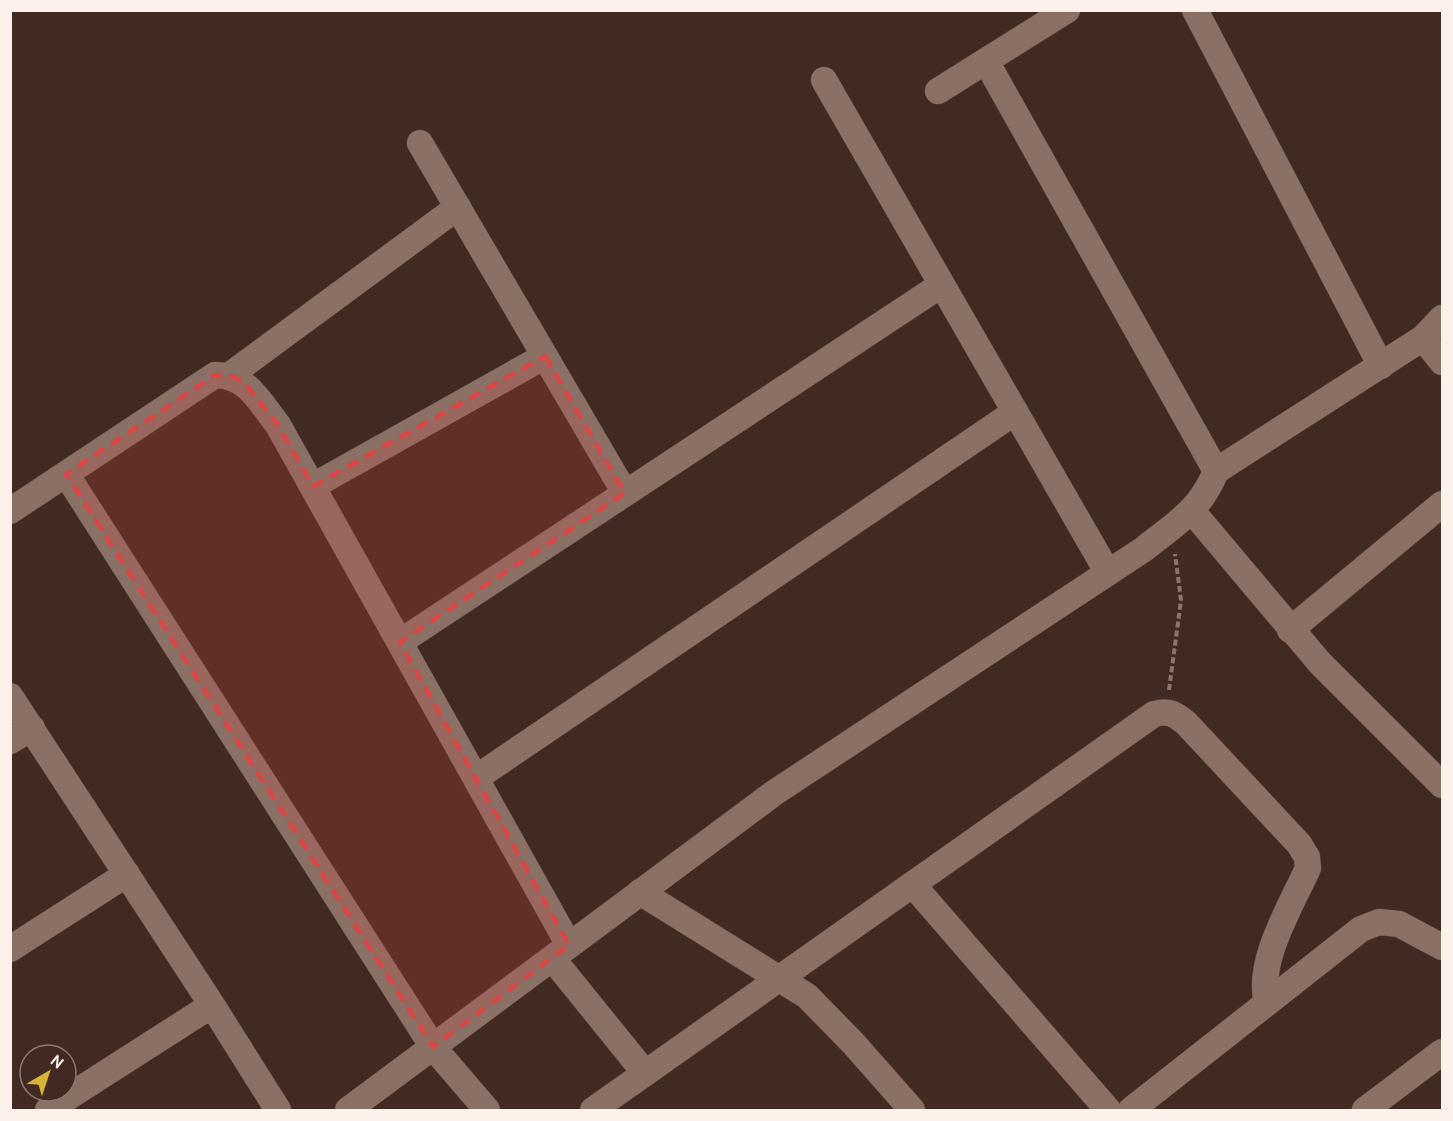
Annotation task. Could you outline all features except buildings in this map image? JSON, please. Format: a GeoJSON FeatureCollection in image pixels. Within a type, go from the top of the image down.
{"type":"FeatureCollection","features":[{"type":"Feature","properties":{"kind":"street"},"geometry":{"type":"LineString","coordinates":[[938,91],[1067,10]]}},
{"type":"Feature","properties":{"kind":"street"},"geometry":{"type":"LineString","coordinates":[[1195,10],[1381,366]]}},
{"type":"Feature","properties":{"kind":"street"},"geometry":{"type":"LineString","coordinates":[[986,61],[1216,471]]}},
{"type":"Feature","properties":{"kind":"street"},"geometry":{"type":"LineString","coordinates":[[824,80],[1108,573]]}},
{"type":"Feature","properties":{"kind":"street"},"geometry":{"type":"LineString","coordinates":[[420,143],[625,494]]}},
{"type":"Feature","properties":{"kind":"street"},"geometry":{"type":"LineString","coordinates":[[230,375],[458,207]]}},
{"type":"Feature","properties":{"kind":"street"},"geometry":{"type":"LineString","coordinates":[[400,642],[942,285]]}},
{"type":"Feature","properties":{"kind":"street"},"geometry":{"type":"LineString","coordinates":[[348,1110],[783,787],[1108,573],[1165,532],[1192,512],[1207,493],[1216,471],[1423,338],[1443,318]]}},
{"type":"Feature","properties":{"kind":"street"},"geometry":{"type":"LineString","coordinates":[[1423,338],[1443,362]]}},
{"type":"Feature","properties":{"kind":"street"},"geometry":{"type":"LineString","coordinates":[[313,486],[545,357]]}},
{"type":"Feature","properties":{"kind":"street"},"geometry":{"type":"LineString","coordinates":[[10,511],[215,375],[230,375],[244,382],[278,425],[476,778],[560,952],[645,1073]]}},
{"type":"Feature","properties":{"kind":"street"},"geometry":{"type":"LineString","coordinates":[[476,778],[1015,412]]}},
{"type":"Feature","properties":{"kind":"street"},"geometry":{"type":"LineString","coordinates":[[66,474],[433,1047],[487,1110]]}},
{"type":"Feature","properties":{"kind":"street"},"geometry":{"type":"LineString","coordinates":[[1290,630],[1443,504]]}},
{"type":"Feature","properties":{"kind":"street"},"geometry":{"type":"LineString","coordinates":[[1192,512],[1290,630],[1443,785]]}},
{"type":"Feature","properties":{"kind":"street"},"geometry":{"type":"LineString","coordinates":[[10,696],[21,735],[127,874],[278,1110]]}},
{"type":"Feature","properties":{"kind":"street"},"geometry":{"type":"LineString","coordinates":[[593,1110],[1154,714],[1165,711],[1176,714],[1186,723],[1299,844],[1307,857],[1308,868],[1267,963],[1264,989],[1268,1003]]}},
{"type":"Feature","properties":{"kind":"street"},"geometry":{"type":"LineString","coordinates":[[10,950],[127,874]]}},
{"type":"Feature","properties":{"kind":"street"},"geometry":{"type":"LineString","coordinates":[[914,885],[1108,1110]]}},
{"type":"Feature","properties":{"kind":"street"},"geometry":{"type":"LineString","coordinates":[[640,892],[780,977],[807,996],[853,1043],[912,1110]]}},
{"type":"Feature","properties":{"kind":"street"},"geometry":{"type":"LineString","coordinates":[[1131,1110],[1361,930],[1379,921],[1399,924],[1443,947]]}},
{"type":"Feature","properties":{"kind":"street"},"geometry":{"type":"LineString","coordinates":[[48,1110],[212,1005]]}},
{"type":"Feature","properties":{"kind":"street"},"geometry":{"type":"LineString","coordinates":[[1365,1110],[1443,1053]]}},
{"type":"Feature","properties":{"kind":"path"},"geometry":{"type":"LineString","coordinates":[[1165,532],[1174,552],[1180,600],[1165,711]]}},
{"type":"Feature","properties":{"kind":"highlighted area"},"geometry":{"type":"Polygon","coordinates":[[[545,356],[625,493],[400,642],[569,945],[433,1047],[66,474],[215,375],[230,375],[244,382],[278,425],[313,486],[545,356]]]}}]}
